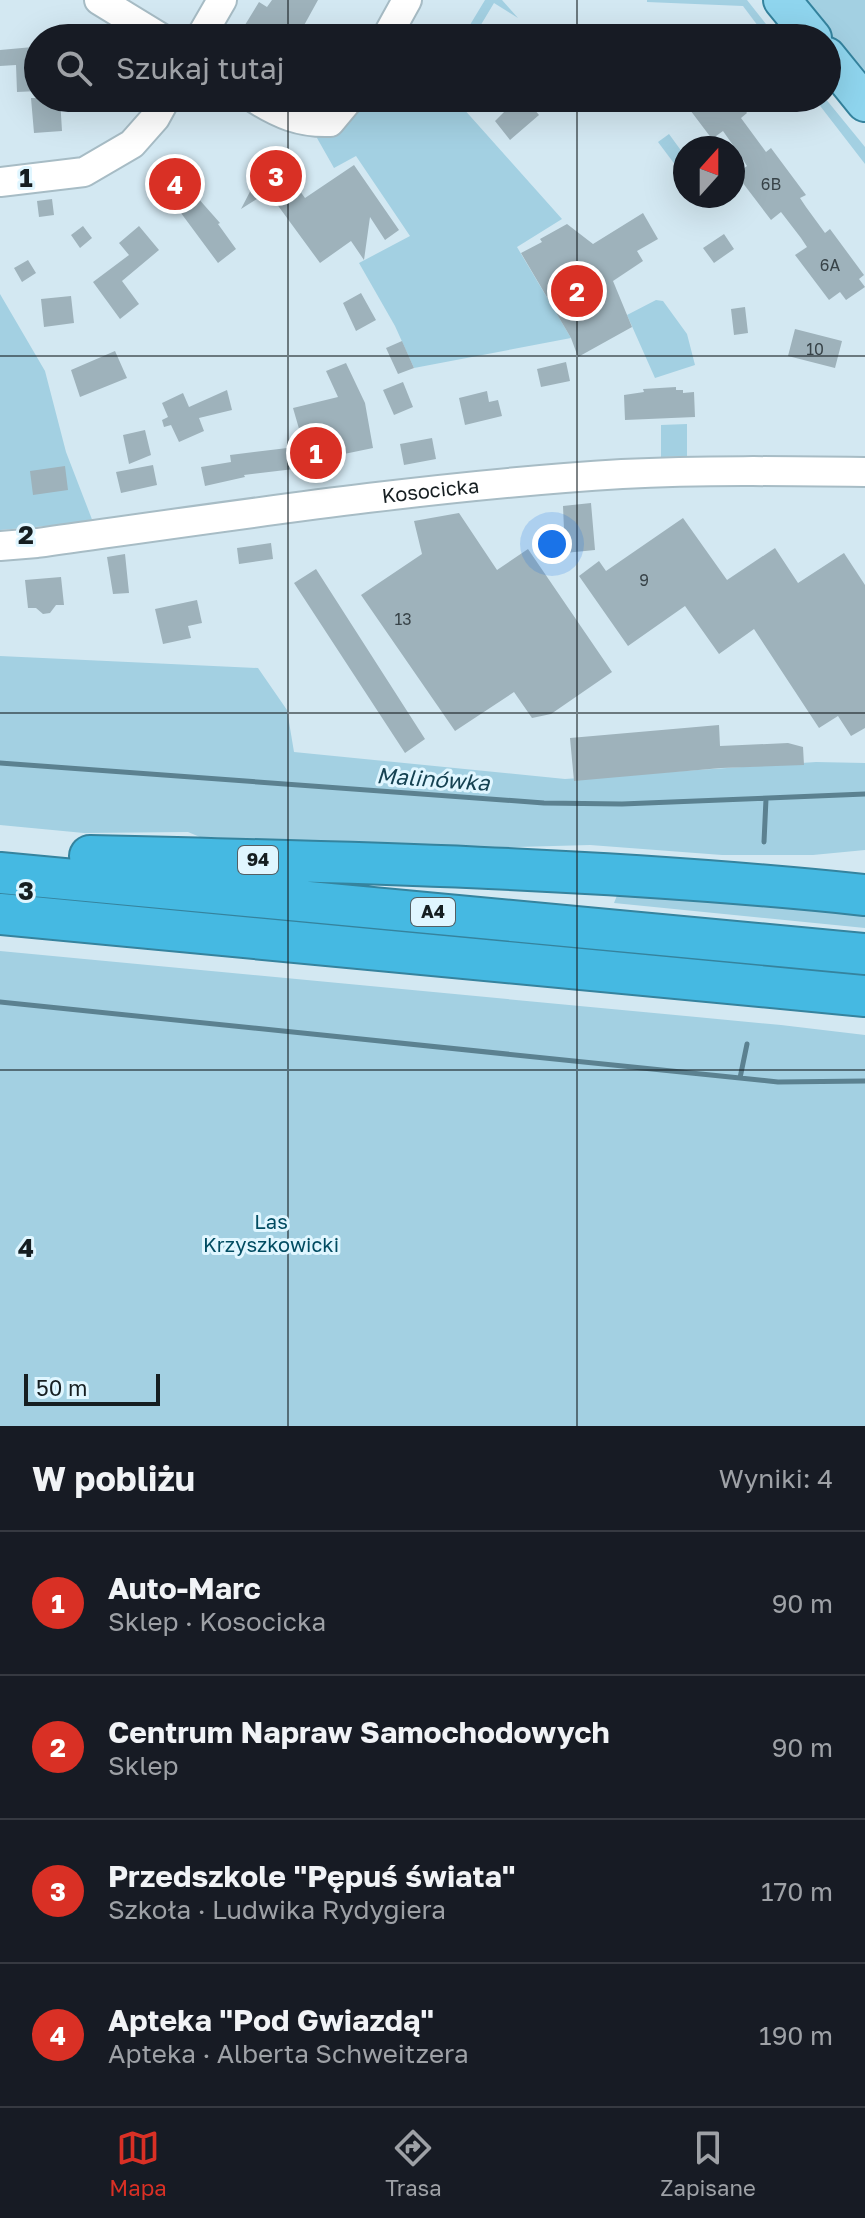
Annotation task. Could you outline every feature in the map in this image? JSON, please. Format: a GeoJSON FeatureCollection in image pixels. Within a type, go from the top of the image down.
{"type":"FeatureCollection","features":[{"type":"Feature","properties":{"kind":"highway","name":"94"},"geometry":{"type":"LineString","coordinates":[[0,859],[90,856],[302,861],[731,883],[865,895]]}},
{"type":"Feature","properties":{"kind":"highway","name":"A4"},"geometry":{"type":"LineString","coordinates":[[0,873],[865,954]]}},
{"type":"Feature","properties":{"kind":"highway"},"geometry":{"type":"LineString","coordinates":[[731,883],[865,875]]}},
{"type":"Feature","properties":{"kind":"highway","name":"A4"},"geometry":{"type":"LineString","coordinates":[[0,914],[865,996]]}},
{"type":"Feature","properties":{"kind":"highway"},"geometry":{"type":"LineString","coordinates":[[555,966],[682,996],[760,1010],[865,1021]]}},
{"type":"Feature","properties":{"kind":"main road"},"geometry":{"type":"LineString","coordinates":[[782,0],[802,24]]}},
{"type":"Feature","properties":{"kind":"main road"},"geometry":{"type":"LineString","coordinates":[[841,73],[865,103]]}},
{"type":"Feature","properties":{"kind":"street"},"geometry":{"type":"LineString","coordinates":[[99,0],[138,24]]}},
{"type":"Feature","properties":{"kind":"street"},"geometry":{"type":"LineString","coordinates":[[208,24],[222,0]]}},
{"type":"Feature","properties":{"kind":"street"},"geometry":{"type":"LineString","coordinates":[[394,24],[407,0]]}},
{"type":"Feature","properties":{"kind":"street"},"geometry":{"type":"LineString","coordinates":[[0,182],[84,172],[132,144],[158,112]]}},
{"type":"Feature","properties":{"kind":"street"},"geometry":{"type":"LineString","coordinates":[[277,112],[309,123],[330,122],[338,112]]}},
{"type":"Feature","properties":{"kind":"street","name":"Kosocicka"},"geometry":{"type":"LineString","coordinates":[[0,546],[539,480],[693,471],[865,472]]}},
{"type":"Feature","properties":{"kind":"green space"},"geometry":{"type":"Polygon","coordinates":[[[485,0],[502,0],[518,18],[494,3],[481,24],[470,24],[485,0]]]}},
{"type":"Feature","properties":{"kind":"green space"},"geometry":{"type":"Polygon","coordinates":[[[747,0],[766,24],[756,24],[743,6],[647,2],[747,0]]]}},
{"type":"Feature","properties":{"kind":"green space"},"geometry":{"type":"Polygon","coordinates":[[[801,0],[865,0],[865,81],[841,51],[841,24],[820,24],[801,0]]]}},
{"type":"Feature","properties":{"kind":"green space"},"geometry":{"type":"Polygon","coordinates":[[[340,112],[466,112],[562,219],[517,247],[571,338],[414,368],[395,326],[359,263],[410,236],[356,156],[334,168],[317,138],[318,131],[340,112]]]}},
{"type":"Feature","properties":{"kind":"green space"},"geometry":{"type":"Polygon","coordinates":[[[825,112],[836,112],[865,147],[865,164],[825,112]]]}},
{"type":"Feature","properties":{"kind":"green space"},"geometry":{"type":"Polygon","coordinates":[[[669,134],[673,140],[673,162],[658,142],[669,134]]]}},
{"type":"Feature","properties":{"kind":"green space"},"geometry":{"type":"Polygon","coordinates":[[[0,294],[45,371],[66,452],[93,522],[0,530],[0,294]]]}},
{"type":"Feature","properties":{"kind":"green space"},"geometry":{"type":"Polygon","coordinates":[[[656,300],[663,301],[687,334],[695,365],[655,378],[627,315],[656,300]]]}},
{"type":"Feature","properties":{"kind":"green space"},"geometry":{"type":"Polygon","coordinates":[[[687,424],[687,456],[661,457],[661,425],[687,424]]]}},
{"type":"Feature","properties":{"kind":"green space"},"geometry":{"type":"Polygon","coordinates":[[[0,656],[258,668],[287,710],[294,752],[565,779],[816,762],[865,763],[865,850],[813,855],[722,855],[590,845],[440,849],[200,837],[188,832],[84,833],[0,825],[0,656]]]}},
{"type":"Feature","properties":{"kind":"green space"},"geometry":{"type":"Polygon","coordinates":[[[620,888],[865,902],[865,928],[614,903],[620,888]]]}},
{"type":"Feature","properties":{"kind":"green space","name":"Las Krzyszkowicki"},"geometry":{"type":"Polygon","coordinates":[[[0,951],[865,1035],[865,1426],[0,1426],[0,951]]]}},
{"type":"Feature","properties":{"kind":"building"},"geometry":{"type":"Polygon","coordinates":[[[272,0],[318,0],[305,24],[246,24],[259,2],[267,7],[272,0]]]}},
{"type":"Feature","properties":{"kind":"building"},"geometry":{"type":"Polygon","coordinates":[[[24,48],[24,92],[17,92],[16,65],[0,66],[0,50],[24,48]]]}},
{"type":"Feature","properties":{"kind":"building"},"geometry":{"type":"Polygon","coordinates":[[[32,112],[61,112],[62,131],[34,133],[32,112]]]}},
{"type":"Feature","properties":{"kind":"building"},"geometry":{"type":"Polygon","coordinates":[[[504,112],[536,112],[539,115],[510,140],[495,121],[504,112]]]}},
{"type":"Feature","properties":{"kind":"building"},"geometry":{"type":"Polygon","coordinates":[[[692,112],[746,112],[741,118],[766,152],[771,148],[806,195],[800,198],[825,233],[830,229],[864,275],[859,279],[865,287],[846,300],[840,292],[829,300],[795,255],[807,247],[801,238],[781,212],[771,220],[745,186],[745,136],[726,136],[723,131],[710,136],[692,112]]]}},
{"type":"Feature","properties":{"kind":"building"},"geometry":{"type":"Polygon","coordinates":[[[271,151],[305,198],[354,165],[399,230],[385,240],[370,217],[364,260],[351,241],[320,263],[268,192],[241,209],[271,151]]]}},
{"type":"Feature","properties":{"kind":"building"},"geometry":{"type":"Polygon","coordinates":[[[182,180],[220,223],[236,249],[218,263],[161,186],[182,180]]]}},
{"type":"Feature","properties":{"kind":"building"},"geometry":{"type":"Polygon","coordinates":[[[52,199],[54,215],[39,217],[37,201],[52,199]]]}},
{"type":"Feature","properties":{"kind":"building"},"geometry":{"type":"Polygon","coordinates":[[[643,213],[658,239],[637,251],[643,261],[613,281],[632,327],[578,357],[571,338],[521,253],[567,224],[593,244],[643,213]]]}},
{"type":"Feature","properties":{"kind":"building"},"geometry":{"type":"Polygon","coordinates":[[[83,226],[92,238],[80,248],[71,235],[83,226]]]}},
{"type":"Feature","properties":{"kind":"building"},"geometry":{"type":"Polygon","coordinates":[[[139,226],[159,250],[122,281],[139,304],[120,319],[93,282],[129,255],[119,243],[139,226]]]}},
{"type":"Feature","properties":{"kind":"building"},"geometry":{"type":"Polygon","coordinates":[[[724,234],[734,249],[714,263],[703,248],[724,234]]]}},
{"type":"Feature","properties":{"kind":"building"},"geometry":{"type":"Polygon","coordinates":[[[28,260],[36,273],[22,282],[14,268],[28,260]]]}},
{"type":"Feature","properties":{"kind":"building"},"geometry":{"type":"Polygon","coordinates":[[[361,293],[376,320],[356,331],[343,303],[361,293]]]}},
{"type":"Feature","properties":{"kind":"building"},"geometry":{"type":"Polygon","coordinates":[[[71,296],[74,323],[44,327],[41,299],[71,296]]]}},
{"type":"Feature","properties":{"kind":"building"},"geometry":{"type":"Polygon","coordinates":[[[745,307],[748,333],[734,335],[731,309],[745,307]]]}},
{"type":"Feature","properties":{"kind":"building"},"geometry":{"type":"Polygon","coordinates":[[[795,329],[842,341],[835,368],[788,356],[795,329]]]}},
{"type":"Feature","properties":{"kind":"building"},"geometry":{"type":"Polygon","coordinates":[[[402,341],[414,368],[398,374],[386,348],[402,341]]]}},
{"type":"Feature","properties":{"kind":"building"},"geometry":{"type":"Polygon","coordinates":[[[115,351],[127,378],[80,397],[71,370],[115,351]]]}},
{"type":"Feature","properties":{"kind":"building"},"geometry":{"type":"Polygon","coordinates":[[[566,362],[570,381],[541,387],[537,369],[566,362]]]}},
{"type":"Feature","properties":{"kind":"building"},"geometry":{"type":"Polygon","coordinates":[[[346,363],[365,403],[373,448],[293,466],[294,469],[244,475],[205,486],[201,467],[231,462],[230,455],[304,446],[293,408],[338,397],[326,371],[346,363]]]}},
{"type":"Feature","properties":{"kind":"building"},"geometry":{"type":"Polygon","coordinates":[[[403,382],[413,407],[394,415],[383,390],[403,382]]]}},
{"type":"Feature","properties":{"kind":"building"},"geometry":{"type":"Polygon","coordinates":[[[676,387],[683,393],[694,392],[695,417],[625,420],[624,395],[644,392],[643,389],[676,387]]]}},
{"type":"Feature","properties":{"kind":"building"},"geometry":{"type":"Polygon","coordinates":[[[227,390],[232,410],[199,418],[204,431],[179,442],[171,425],[164,427],[162,420],[168,417],[162,403],[183,393],[189,407],[227,390]]]}},
{"type":"Feature","properties":{"kind":"building"},"geometry":{"type":"Polygon","coordinates":[[[487,391],[489,402],[498,400],[502,416],[465,425],[459,398],[487,391]]]}},
{"type":"Feature","properties":{"kind":"building"},"geometry":{"type":"Polygon","coordinates":[[[145,430],[151,455],[129,464],[123,435],[145,430]]]}},
{"type":"Feature","properties":{"kind":"building"},"geometry":{"type":"Polygon","coordinates":[[[432,438],[436,459],[404,465],[400,444],[432,438]]]}},
{"type":"Feature","properties":{"kind":"building"},"geometry":{"type":"Polygon","coordinates":[[[153,465],[157,485],[121,493],[116,472],[153,465]]]}},
{"type":"Feature","properties":{"kind":"building"},"geometry":{"type":"Polygon","coordinates":[[[65,466],[68,490],[33,495],[30,471],[65,466]]]}},
{"type":"Feature","properties":{"kind":"building"},"geometry":{"type":"Polygon","coordinates":[[[591,503],[595,550],[565,553],[563,506],[591,503]]]}},
{"type":"Feature","properties":{"kind":"building"},"geometry":{"type":"Polygon","coordinates":[[[459,513],[497,570],[528,549],[612,672],[551,714],[532,718],[514,692],[455,731],[361,595],[422,554],[414,521],[459,513]]]}},
{"type":"Feature","properties":{"kind":"building"},"geometry":{"type":"Polygon","coordinates":[[[683,518],[727,580],[775,548],[798,583],[844,553],[865,585],[865,728],[851,736],[838,716],[819,728],[754,629],[719,654],[685,606],[628,646],[579,576],[599,561],[606,571],[683,518]]]}},
{"type":"Feature","properties":{"kind":"building"},"geometry":{"type":"Polygon","coordinates":[[[271,543],[273,559],[239,564],[237,548],[271,543]]]}},
{"type":"Feature","properties":{"kind":"building"},"geometry":{"type":"Polygon","coordinates":[[[125,554],[129,593],[113,594],[107,557],[125,554]]]}},
{"type":"Feature","properties":{"kind":"building"},"geometry":{"type":"Polygon","coordinates":[[[316,569],[425,739],[405,753],[294,583],[316,569]]]}},
{"type":"Feature","properties":{"kind":"building"},"geometry":{"type":"Polygon","coordinates":[[[61,577],[64,605],[56,605],[50,613],[43,614],[36,608],[28,608],[25,580],[61,577]]]}},
{"type":"Feature","properties":{"kind":"building"},"geometry":{"type":"Polygon","coordinates":[[[197,600],[202,623],[188,626],[191,638],[163,644],[155,609],[197,600]]]}},
{"type":"Feature","properties":{"kind":"building"},"geometry":{"type":"Polygon","coordinates":[[[719,725],[720,746],[788,743],[803,747],[804,765],[721,768],[574,781],[570,738],[719,725]]]}},
{"type":"Feature","properties":{"kind":"waterway","name":"Malinówka"},"geometry":{"type":"LineString","coordinates":[[0,763],[544,803],[622,804],[865,794]]}},
{"type":"Feature","properties":{"kind":"waterway"},"geometry":{"type":"LineString","coordinates":[[764,842],[766,799]]}},
{"type":"Feature","properties":{"kind":"waterway"},"geometry":{"type":"LineString","coordinates":[[0,1002],[740,1078],[747,1044]]}},
{"type":"Feature","properties":{"kind":"waterway"},"geometry":{"type":"LineString","coordinates":[[740,1078],[778,1082],[865,1081]]}},
{"type":"Feature","properties":{"kind":"place","name":"Przedszkole \"Pępuś świata\""},"geometry":{"type":"Point","coordinates":[276,176]}},
{"type":"Feature","properties":{"kind":"place","name":"Apteka \"Pod Gwiazdą\""},"geometry":{"type":"Point","coordinates":[175,184]}},
{"type":"Feature","properties":{"kind":"place","name":"Centrum Napraw Samochodowych"},"geometry":{"type":"Point","coordinates":[577,291]}},
{"type":"Feature","properties":{"kind":"place","name":"Auto-Marc"},"geometry":{"type":"Point","coordinates":[316,453]}}]}
